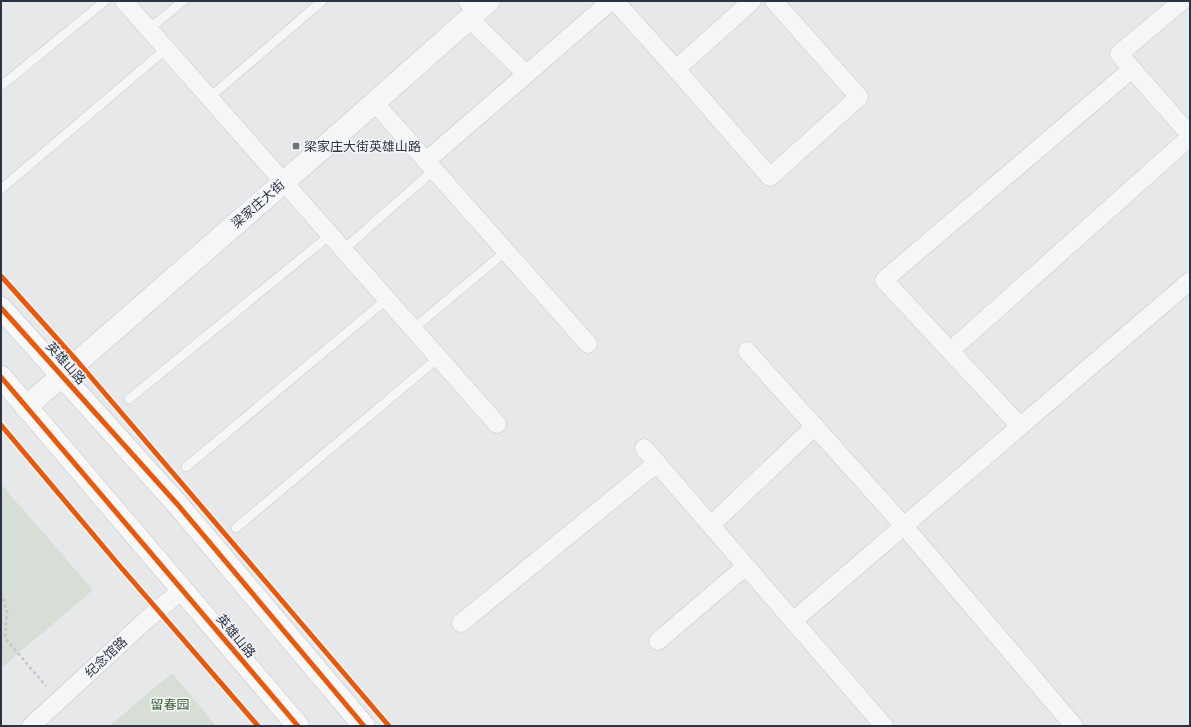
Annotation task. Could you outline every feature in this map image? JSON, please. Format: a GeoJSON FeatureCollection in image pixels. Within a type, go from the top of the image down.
{"type":"FeatureCollection","features":[{"type":"Feature","properties":{"kind":"main road","name":"英雄山路"},"geometry":{"type":"LineString","coordinates":[[1,308],[178,506],[364,726]]}},
{"type":"Feature","properties":{"kind":"main road","name":"英雄山路"},"geometry":{"type":"LineString","coordinates":[[1,377],[298,726]]}},
{"type":"Feature","properties":{"kind":"street"},"geometry":{"type":"LineString","coordinates":[[124,1],[497,424]]}},
{"type":"Feature","properties":{"kind":"street"},"geometry":{"type":"LineString","coordinates":[[430,165],[526,74],[611,1]]}},
{"type":"Feature","properties":{"kind":"street"},"geometry":{"type":"LineString","coordinates":[[615,1],[770,177],[859,97],[774,1]]}},
{"type":"Feature","properties":{"kind":"street"},"geometry":{"type":"LineString","coordinates":[[676,70],[752,1]]}},
{"type":"Feature","properties":{"kind":"street"},"geometry":{"type":"LineString","coordinates":[[950,351],[1190,136],[1119,54],[1182,1]]}},
{"type":"Feature","properties":{"kind":"street"},"geometry":{"type":"LineString","coordinates":[[475,8],[526,74]]}},
{"type":"Feature","properties":{"kind":"street","name":"梁家庄大街"},"geometry":{"type":"LineString","coordinates":[[26,407],[331,141],[475,8]]}},
{"type":"Feature","properties":{"kind":"street"},"geometry":{"type":"LineString","coordinates":[[1020,426],[884,280],[1132,69]]}},
{"type":"Feature","properties":{"kind":"street"},"geometry":{"type":"LineString","coordinates":[[374,102],[588,344]]}},
{"type":"Feature","properties":{"kind":"street"},"geometry":{"type":"LineString","coordinates":[[793,621],[1190,281]]}},
{"type":"Feature","properties":{"kind":"street"},"geometry":{"type":"LineString","coordinates":[[747,351],[904,526],[1074,726]]}},
{"type":"Feature","properties":{"kind":"street"},"geometry":{"type":"LineString","coordinates":[[711,525],[815,426]]}},
{"type":"Feature","properties":{"kind":"street"},"geometry":{"type":"LineString","coordinates":[[644,448],[884,726]]}},
{"type":"Feature","properties":{"kind":"street"},"geometry":{"type":"LineString","coordinates":[[461,623],[657,463]]}},
{"type":"Feature","properties":{"kind":"street"},"geometry":{"type":"LineString","coordinates":[[658,641],[746,566]]}},
{"type":"Feature","properties":{"kind":"street","name":"纪念馆路"},"geometry":{"type":"LineString","coordinates":[[31,726],[146,620],[182,590]]}},
{"type":"Feature","properties":{"kind":"lane"},"geometry":{"type":"LineString","coordinates":[[1,86],[105,1]]}},
{"type":"Feature","properties":{"kind":"lane"},"geometry":{"type":"LineString","coordinates":[[149,29],[183,1]]}},
{"type":"Feature","properties":{"kind":"lane"},"geometry":{"type":"LineString","coordinates":[[209,98],[322,1]]}},
{"type":"Feature","properties":{"kind":"lane"},"geometry":{"type":"LineString","coordinates":[[1,189],[166,49]]}},
{"type":"Feature","properties":{"kind":"lane"},"geometry":{"type":"LineString","coordinates":[[343,250],[430,165]]}},
{"type":"Feature","properties":{"kind":"lane"},"geometry":{"type":"LineString","coordinates":[[129,399],[330,235]]}},
{"type":"Feature","properties":{"kind":"lane"},"geometry":{"type":"LineString","coordinates":[[413,329],[506,251]]}},
{"type":"Feature","properties":{"kind":"lane"},"geometry":{"type":"LineString","coordinates":[[186,467],[387,300]]}},
{"type":"Feature","properties":{"kind":"lane"},"geometry":{"type":"LineString","coordinates":[[236,528],[438,358]]}},
{"type":"Feature","properties":{"kind":"path"},"geometry":{"type":"LineString","coordinates":[[1,594],[7,611],[3,638],[59,700]]}},
{"type":"Feature","properties":{"kind":"green space"},"geometry":{"type":"Polygon","coordinates":[[[1,484],[93,590],[1,668],[1,484]]]}},
{"type":"Feature","properties":{"kind":"green space","name":"留春园"},"geometry":{"type":"Polygon","coordinates":[[[172,673],[216,726],[109,726],[172,673]]]}},
{"type":"Feature","properties":{"kind":"cycle path"},"geometry":{"type":"LineString","coordinates":[[1,276],[78,362],[389,726]]}},
{"type":"Feature","properties":{"kind":"cycle path"},"geometry":{"type":"LineString","coordinates":[[1,308],[178,505],[364,726]]}},
{"type":"Feature","properties":{"kind":"cycle path"},"geometry":{"type":"LineString","coordinates":[[1,377],[298,726]]}},
{"type":"Feature","properties":{"kind":"cycle path"},"geometry":{"type":"LineString","coordinates":[[1,425],[118,564],[258,726]]}},
{"type":"Feature","properties":{"kind":"place","name":"梁家庄大街英雄山路"},"geometry":{"type":"Point","coordinates":[296,146]}}]}
